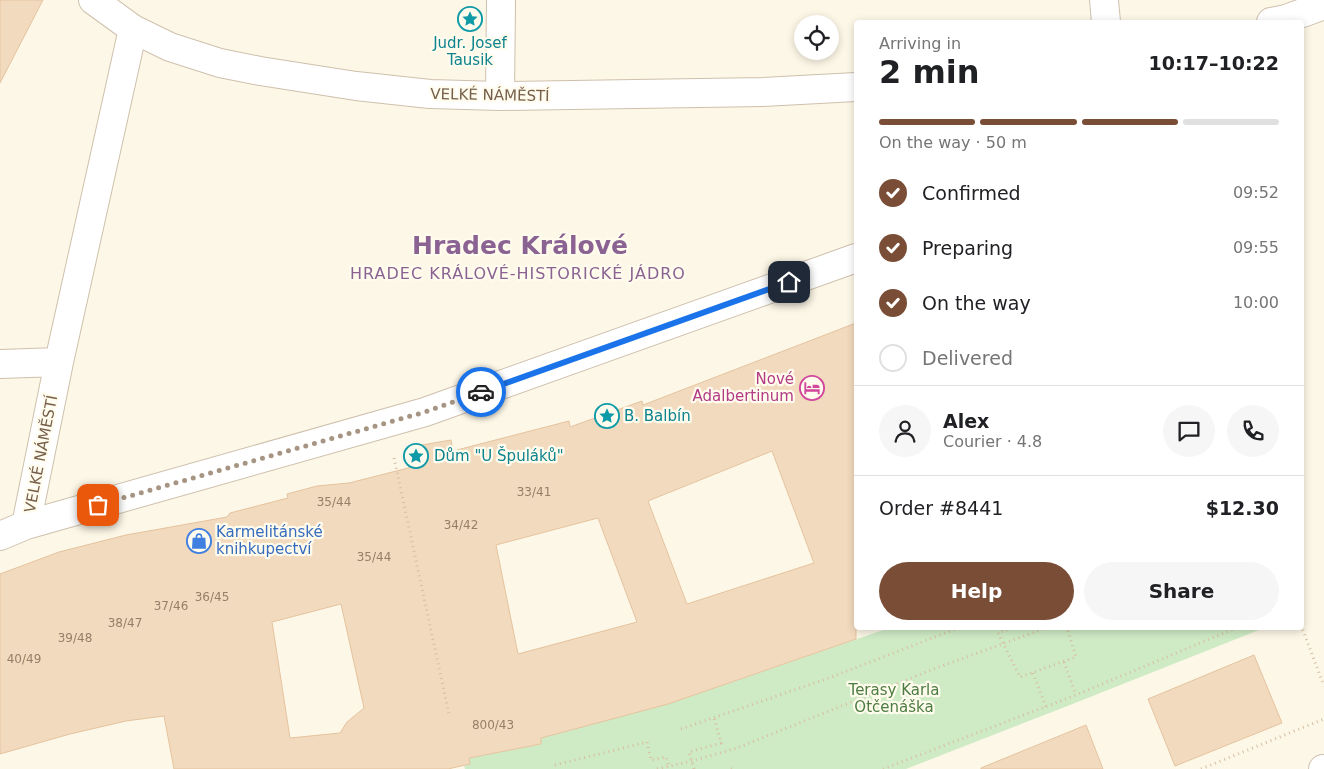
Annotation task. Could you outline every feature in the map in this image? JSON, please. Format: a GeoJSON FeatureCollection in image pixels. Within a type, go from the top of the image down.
{"type":"FeatureCollection","features":[{"type":"Feature","properties":{"kind":"street","name":"VELKÉ NÁMĚSTÍ"},"geometry":{"type":"LineString","coordinates":[[93,0],[133,29],[170,47],[220,63],[356,86],[430,94],[500,96],[763,92],[854,86]]}},
{"type":"Feature","properties":{"kind":"street"},"geometry":{"type":"LineString","coordinates":[[500,96],[501,0]]}},
{"type":"Feature","properties":{"kind":"street"},"geometry":{"type":"LineString","coordinates":[[1104,0],[1106,20]]}},
{"type":"Feature","properties":{"kind":"street"},"geometry":{"type":"LineString","coordinates":[[1281,14],[1324,5]]}},
{"type":"Feature","properties":{"kind":"street","name":"VELKÉ NÁMĚSTÍ"},"geometry":{"type":"LineString","coordinates":[[133,29],[59,362],[26,525],[434,409],[854,259]]}},
{"type":"Feature","properties":{"kind":"street"},"geometry":{"type":"LineString","coordinates":[[0,364],[59,362]]}},
{"type":"Feature","properties":{"kind":"street"},"geometry":{"type":"LineString","coordinates":[[0,536],[26,525]]}},
{"type":"Feature","properties":{"kind":"path"},"geometry":{"type":"LineString","coordinates":[[386,423],[449,714]]}},
{"type":"Feature","properties":{"kind":"path"},"geometry":{"type":"LineString","coordinates":[[681,729],[829,678],[953,630]]}},
{"type":"Feature","properties":{"kind":"path"},"geometry":{"type":"LineString","coordinates":[[1006,630],[998,633],[1020,677],[1076,657],[1068,630]]}},
{"type":"Feature","properties":{"kind":"path"},"geometry":{"type":"LineString","coordinates":[[657,769],[737,748],[931,670],[1040,630]]}},
{"type":"Feature","properties":{"kind":"path"},"geometry":{"type":"LineString","coordinates":[[883,769],[1046,707],[1231,630]]}},
{"type":"Feature","properties":{"kind":"path"},"geometry":{"type":"LineString","coordinates":[[1303,630],[1324,686]]}},
{"type":"Feature","properties":{"kind":"path"},"geometry":{"type":"LineString","coordinates":[[1064,662],[1076,695]]}},
{"type":"Feature","properties":{"kind":"path"},"geometry":{"type":"LineString","coordinates":[[1033,673],[1046,707]]}},
{"type":"Feature","properties":{"kind":"path"},"geometry":{"type":"LineString","coordinates":[[694,769],[689,752],[721,743],[714,718]]}},
{"type":"Feature","properties":{"kind":"path"},"geometry":{"type":"LineString","coordinates":[[1201,769],[1324,719]]}},
{"type":"Feature","properties":{"kind":"path"},"geometry":{"type":"LineString","coordinates":[[554,765],[647,742],[651,760],[666,756],[669,766]]}},
{"type":"Feature","properties":{"kind":"green space","name":"Terasy Karla Otčenáška"},"geometry":{"type":"Polygon","coordinates":[[[883,630],[1259,630],[906,769],[465,769],[464,766],[470,764],[469,758],[541,744],[541,738],[668,704],[883,630]]]}},
{"type":"Feature","properties":{"kind":"building"},"geometry":{"type":"Polygon","coordinates":[[[0,0],[43,0],[0,83],[0,0]]]}},
{"type":"Feature","properties":{"kind":"building"},"geometry":{"type":"Polygon","coordinates":[[[854,324],[854,630],[856,630],[856,639],[668,704],[541,738],[541,744],[469,758],[470,764],[448,769],[174,769],[164,716],[126,721],[70,734],[0,754],[0,574],[59,552],[126,535],[227,517],[230,513],[288,498],[287,494],[317,486],[349,483],[420,465],[416,446],[451,440],[453,451],[569,421],[570,427],[642,401],[643,405],[854,324]],[[772,451],[648,501],[687,604],[814,563],[772,451]],[[598,518],[496,545],[518,654],[637,622],[598,518]],[[341,604],[272,622],[290,738],[340,733],[347,722],[364,708],[341,604]]]}},
{"type":"Feature","properties":{"kind":"building"},"geometry":{"type":"Polygon","coordinates":[[[1254,655],[1282,723],[1175,766],[1148,699],[1254,655]]]}},
{"type":"Feature","properties":{"kind":"building"},"geometry":{"type":"Polygon","coordinates":[[[1086,725],[1103,769],[981,769],[981,768],[1086,725]]]}},
{"type":"Feature","properties":{"kind":"way so far"},"geometry":{"type":"LineString","coordinates":[[98,505],[425,412],[481,392]]}},
{"type":"Feature","properties":{"kind":"place","name":"Judr. Josef Tausik"},"geometry":{"type":"Point","coordinates":[470,19]}},
{"type":"Feature","properties":{"kind":"place","name":"Nové Adalbertinum"},"geometry":{"type":"Point","coordinates":[812,388]}},
{"type":"Feature","properties":{"kind":"place","name":"B. Balbín"},"geometry":{"type":"Point","coordinates":[607,416]}},
{"type":"Feature","properties":{"kind":"place","name":"Dům \"U Špuláků\""},"geometry":{"type":"Point","coordinates":[416,456]}},
{"type":"Feature","properties":{"kind":"place","name":"Karmelitánské knihkupectví"},"geometry":{"type":"Point","coordinates":[199,541]}},
{"type":"Feature","properties":{"kind":"district","name":"Hradec Králové"},"geometry":{"type":"Point","coordinates":[520,245]}},
{"type":"Feature","properties":{"kind":"district","name":"HRADEC KRÁLOVÉ-HISTORICKÉ JÁDRO"},"geometry":{"type":"Point","coordinates":[518,273]}},
{"type":"Feature","properties":{"kind":"route"},"geometry":{"type":"LineString","coordinates":[[481,392],[789,282]]}}]}
